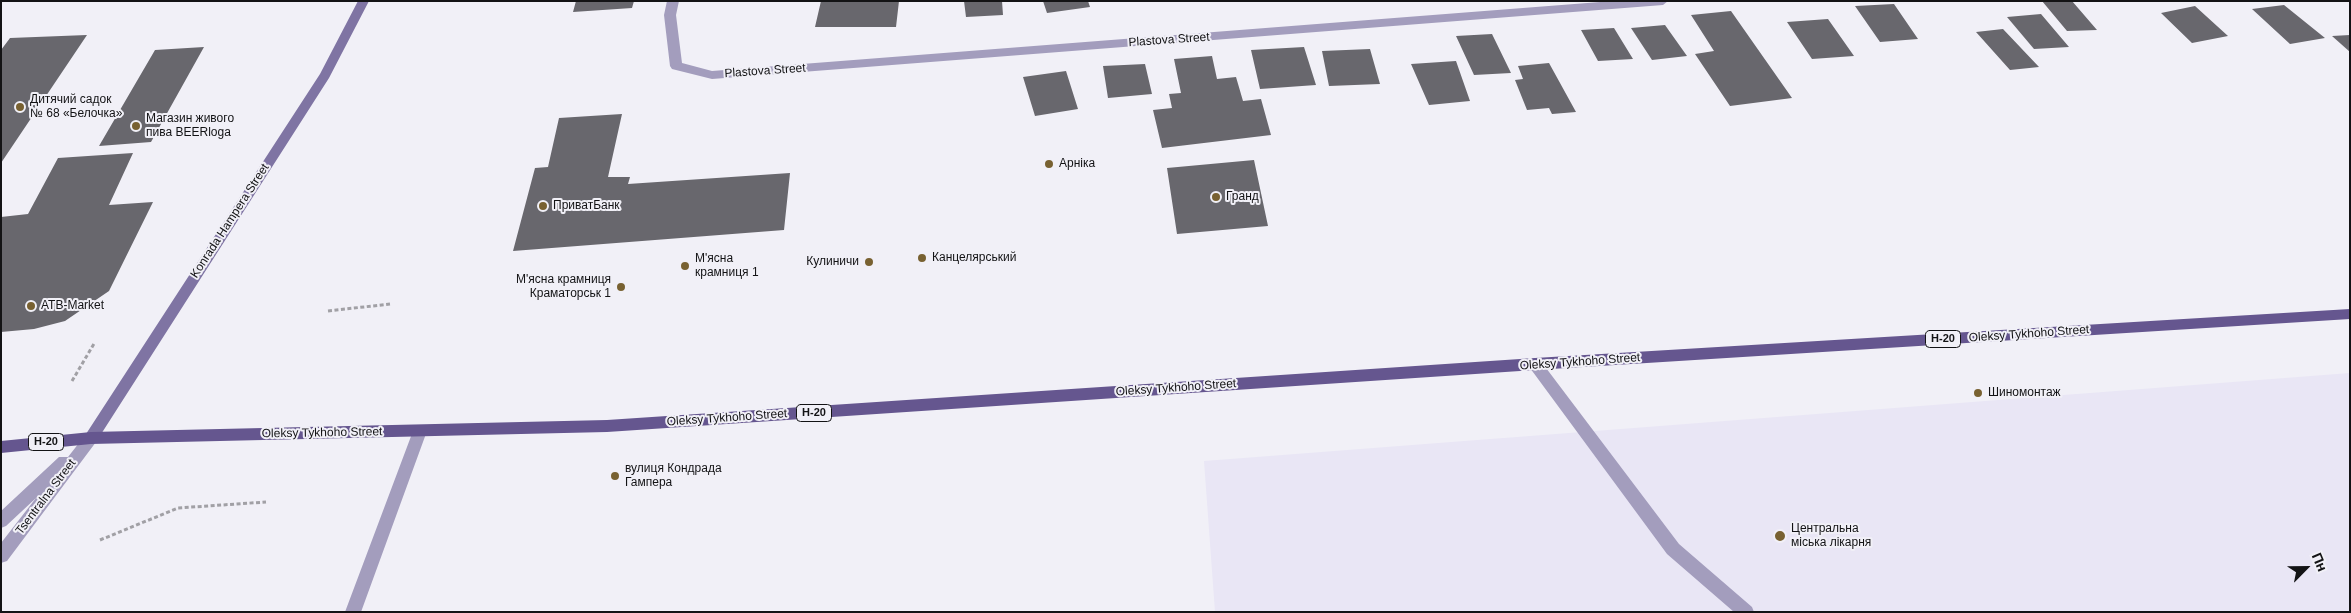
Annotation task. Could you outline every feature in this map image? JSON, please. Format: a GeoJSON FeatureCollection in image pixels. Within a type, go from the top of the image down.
{"type":"FeatureCollection","features":[{"type":"Feature","properties":{"kind":"main road","name":"Konrada Hampera Street"},"geometry":{"type":"LineString","coordinates":[[91,438],[325,75],[364,1]]}},
{"type":"Feature","properties":{"kind":"main road","name":"Oleksy Tykhoho Street"},"geometry":{"type":"LineString","coordinates":[[1,447],[91,438],[607,426],[1535,364],[2350,314]]}},
{"type":"Feature","properties":{"kind":"street"},"geometry":{"type":"LineString","coordinates":[[672,1],[670,15],[676,66]]}},
{"type":"Feature","properties":{"kind":"street","name":"Plastova Street"},"geometry":{"type":"LineString","coordinates":[[676,66],[712,76],[1663,1]]}},
{"type":"Feature","properties":{"kind":"street"},"geometry":{"type":"LineString","coordinates":[[1535,364],[1673,549],[1746,612]]}},
{"type":"Feature","properties":{"kind":"street"},"geometry":{"type":"LineString","coordinates":[[353,612],[420,431]]}},
{"type":"Feature","properties":{"kind":"street"},"geometry":{"type":"LineString","coordinates":[[1,521],[91,438]]}},
{"type":"Feature","properties":{"kind":"street","name":"Tsentralna Street"},"geometry":{"type":"LineString","coordinates":[[1,556],[91,438]]}},
{"type":"Feature","properties":{"kind":"path"},"geometry":{"type":"LineString","coordinates":[[328,310],[390,304]]}},
{"type":"Feature","properties":{"kind":"path"},"geometry":{"type":"LineString","coordinates":[[72,381],[95,342]]}},
{"type":"Feature","properties":{"kind":"path"},"geometry":{"type":"LineString","coordinates":[[100,540],[178,508],[266,502]]}},
{"type":"Feature","properties":{"kind":"shaded area","name":"Центральна міська лікарня"},"geometry":{"type":"Polygon","coordinates":[[[2350,373],[2350,612],[1215,612],[1204,461],[2350,373]]]}},
{"type":"Feature","properties":{"kind":"building"},"geometry":{"type":"Polygon","coordinates":[[[576,1],[634,1],[632,8],[573,12],[576,1]]]}},
{"type":"Feature","properties":{"kind":"building"},"geometry":{"type":"Polygon","coordinates":[[[821,1],[899,1],[896,27],[815,27],[821,1]]]}},
{"type":"Feature","properties":{"kind":"building"},"geometry":{"type":"Polygon","coordinates":[[[964,1],[1002,1],[1003,15],[966,17],[964,1]]]}},
{"type":"Feature","properties":{"kind":"building"},"geometry":{"type":"Polygon","coordinates":[[[1043,1],[1088,1],[1090,7],[1047,13],[1043,1]]]}},
{"type":"Feature","properties":{"kind":"building"},"geometry":{"type":"Polygon","coordinates":[[[2042,1],[2072,1],[2097,30],[2067,31],[2042,1]]]}},
{"type":"Feature","properties":{"kind":"building"},"geometry":{"type":"Polygon","coordinates":[[[1894,4],[1918,39],[1880,42],[1855,6],[1894,4]]]}},
{"type":"Feature","properties":{"kind":"building"},"geometry":{"type":"Polygon","coordinates":[[[2284,5],[2325,38],[2290,44],[2252,9],[2284,5]]]}},
{"type":"Feature","properties":{"kind":"building"},"geometry":{"type":"Polygon","coordinates":[[[2195,6],[2228,36],[2192,43],[2161,13],[2195,6]]]}},
{"type":"Feature","properties":{"kind":"building"},"geometry":{"type":"Polygon","coordinates":[[[1731,11],[1792,98],[1730,106],[1695,54],[1714,51],[1691,15],[1731,11]]]}},
{"type":"Feature","properties":{"kind":"building"},"geometry":{"type":"Polygon","coordinates":[[[2041,14],[2069,47],[2034,49],[2007,17],[2041,14]]]}},
{"type":"Feature","properties":{"kind":"building"},"geometry":{"type":"Polygon","coordinates":[[[1828,19],[1854,56],[1812,59],[1787,22],[1828,19]]]}},
{"type":"Feature","properties":{"kind":"building"},"geometry":{"type":"Polygon","coordinates":[[[1665,25],[1687,56],[1652,60],[1631,28],[1665,25]]]}},
{"type":"Feature","properties":{"kind":"building"},"geometry":{"type":"Polygon","coordinates":[[[1614,28],[1633,59],[1598,61],[1581,30],[1614,28]]]}},
{"type":"Feature","properties":{"kind":"building"},"geometry":{"type":"Polygon","coordinates":[[[2003,29],[2039,67],[2010,70],[1976,32],[2003,29]]]}},
{"type":"Feature","properties":{"kind":"building"},"geometry":{"type":"Polygon","coordinates":[[[1492,34],[1511,73],[1474,75],[1456,36],[1492,34]]]}},
{"type":"Feature","properties":{"kind":"building","name":"Дитячий садок № 68 «Белочка»"},"geometry":{"type":"Polygon","coordinates":[[[87,35],[1,163],[1,50],[10,38],[87,35]]]}},
{"type":"Feature","properties":{"kind":"building"},"geometry":{"type":"Polygon","coordinates":[[[2350,35],[2350,52],[2332,36],[2350,35]]]}},
{"type":"Feature","properties":{"kind":"building"},"geometry":{"type":"Polygon","coordinates":[[[204,47],[151,142],[99,146],[155,50],[204,47]]]}},
{"type":"Feature","properties":{"kind":"building"},"geometry":{"type":"Polygon","coordinates":[[[1304,47],[1316,85],[1260,89],[1251,50],[1304,47]]]}},
{"type":"Feature","properties":{"kind":"building"},"geometry":{"type":"Polygon","coordinates":[[[1370,49],[1380,84],[1329,86],[1322,51],[1370,49]]]}},
{"type":"Feature","properties":{"kind":"building"},"geometry":{"type":"Polygon","coordinates":[[[1212,56],[1217,79],[1236,77],[1243,101],[1261,99],[1271,135],[1162,148],[1153,110],[1172,108],[1169,94],[1181,93],[1174,59],[1212,56]]]}},
{"type":"Feature","properties":{"kind":"building"},"geometry":{"type":"Polygon","coordinates":[[[1456,61],[1470,101],[1429,105],[1411,64],[1456,61]]]}},
{"type":"Feature","properties":{"kind":"building"},"geometry":{"type":"Polygon","coordinates":[[[1549,63],[1576,112],[1552,114],[1549,108],[1527,110],[1515,80],[1523,79],[1518,66],[1549,63]]]}},
{"type":"Feature","properties":{"kind":"building"},"geometry":{"type":"Polygon","coordinates":[[[1145,64],[1152,94],[1108,98],[1103,66],[1145,64]]]}},
{"type":"Feature","properties":{"kind":"building"},"geometry":{"type":"Polygon","coordinates":[[[1066,71],[1078,109],[1035,116],[1023,77],[1066,71]]]}},
{"type":"Feature","properties":{"kind":"building"},"geometry":{"type":"Polygon","coordinates":[[[622,114],[608,177],[630,177],[628,184],[790,173],[784,230],[513,251],[535,168],[548,167],[559,118],[622,114]]]}},
{"type":"Feature","properties":{"kind":"building"},"geometry":{"type":"Polygon","coordinates":[[[133,153],[109,205],[153,202],[109,291],[65,321],[34,329],[1,332],[1,217],[28,214],[58,158],[133,153]]]}},
{"type":"Feature","properties":{"kind":"building","name":"Гранд"},"geometry":{"type":"Polygon","coordinates":[[[1254,160],[1268,226],[1177,234],[1167,168],[1254,160]]]}},
{"type":"Feature","properties":{"kind":"place","name":"Дитячий садок № 68 «Белочка»"},"geometry":{"type":"Point","coordinates":[20,107]}},
{"type":"Feature","properties":{"kind":"place","name":"Магазин живого пива BEERloga"},"geometry":{"type":"Point","coordinates":[136,126]}},
{"type":"Feature","properties":{"kind":"place","name":"Арніка"},"geometry":{"type":"Point","coordinates":[1049,164]}},
{"type":"Feature","properties":{"kind":"place","name":"Гранд"},"geometry":{"type":"Point","coordinates":[1216,197]}},
{"type":"Feature","properties":{"kind":"place","name":"ПриватБанк"},"geometry":{"type":"Point","coordinates":[543,206]}},
{"type":"Feature","properties":{"kind":"place","name":"Канцелярський"},"geometry":{"type":"Point","coordinates":[922,258]}},
{"type":"Feature","properties":{"kind":"place","name":"Кулиничи"},"geometry":{"type":"Point","coordinates":[869,262]}},
{"type":"Feature","properties":{"kind":"place","name":"М'ясна крамниця 1"},"geometry":{"type":"Point","coordinates":[685,266]}},
{"type":"Feature","properties":{"kind":"place","name":"М'ясна крамниця Краматорськ 1"},"geometry":{"type":"Point","coordinates":[621,287]}},
{"type":"Feature","properties":{"kind":"place","name":"ATB-Market"},"geometry":{"type":"Point","coordinates":[31,306]}},
{"type":"Feature","properties":{"kind":"place","name":"Шиномонтаж"},"geometry":{"type":"Point","coordinates":[1978,393]}},
{"type":"Feature","properties":{"kind":"place","name":"вулиця Кондрада Гампера"},"geometry":{"type":"Point","coordinates":[615,476]}},
{"type":"Feature","properties":{"kind":"place","name":"Центральна міська лікарня"},"geometry":{"type":"Point","coordinates":[1780,536]}}]}
